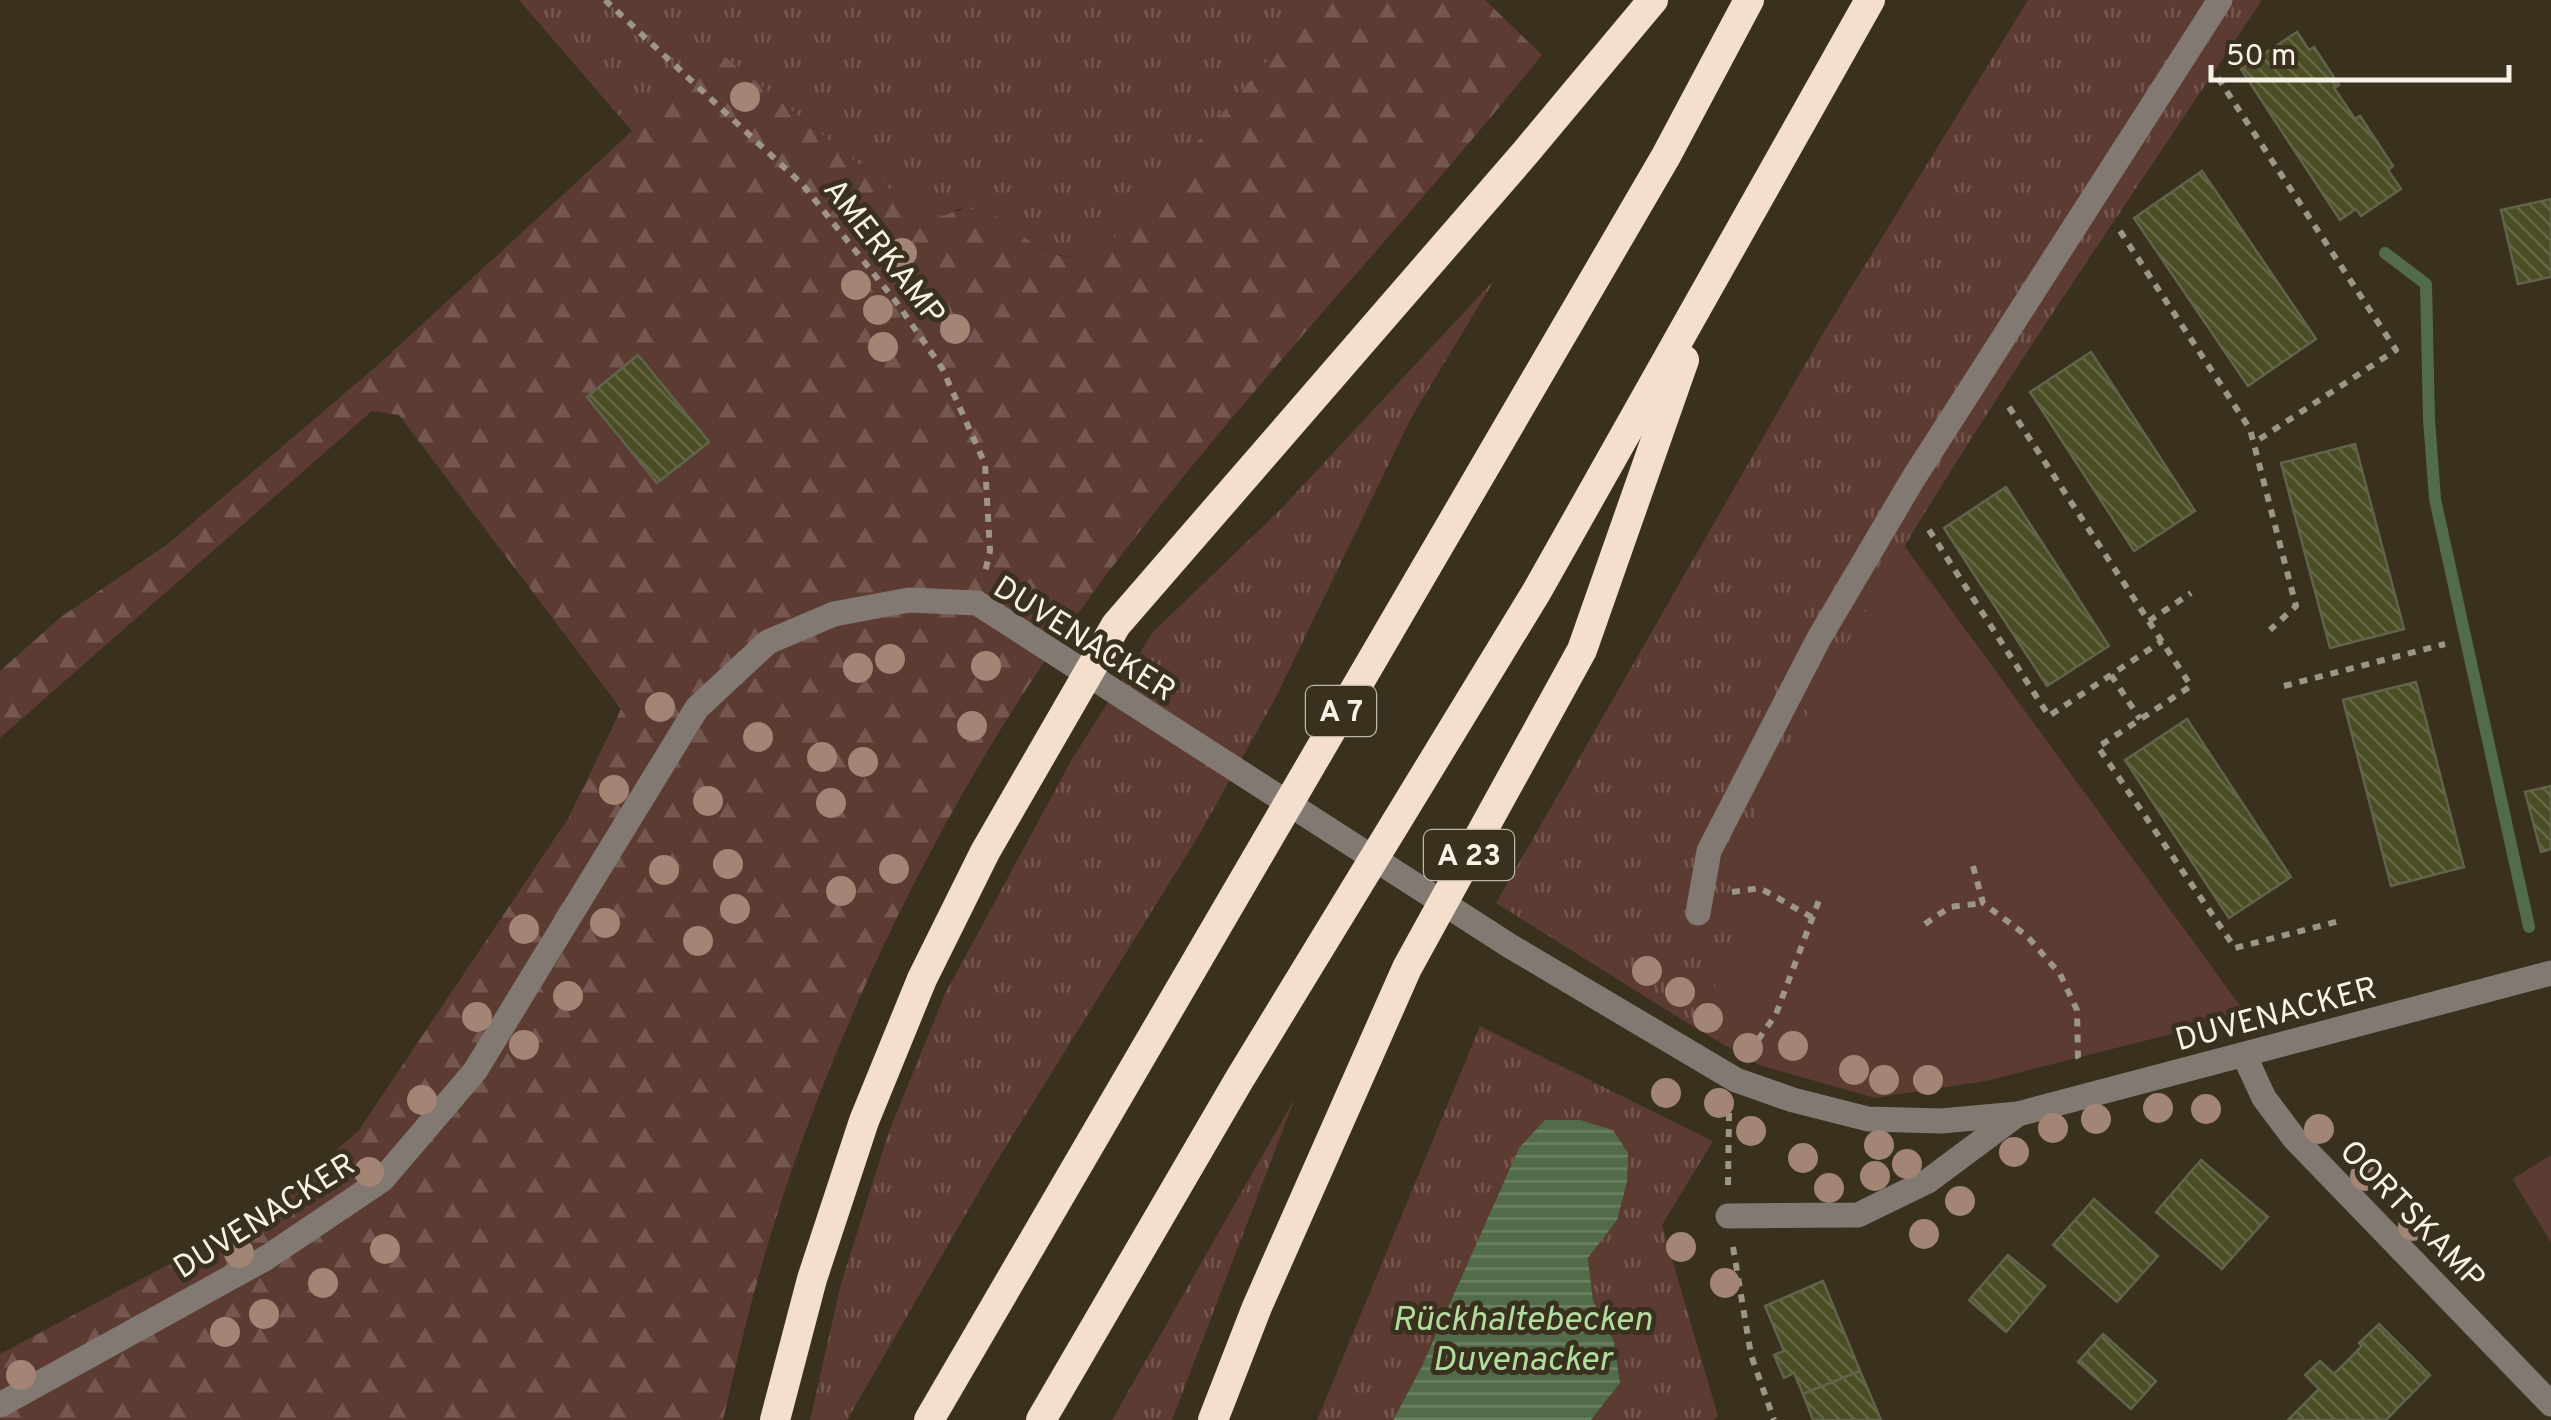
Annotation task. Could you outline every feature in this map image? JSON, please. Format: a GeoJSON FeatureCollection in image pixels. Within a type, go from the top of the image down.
{"type":"FeatureCollection","features":[{"type":"Feature","properties":{"kind":"highway"},"geometry":{"type":"LineString","coordinates":[[775,1420],[812,1278],[864,1121],[922,978],[985,852],[1116,625],[1653,0]]}},
{"type":"Feature","properties":{"kind":"highway","name":"A 7"},"geometry":{"type":"LineString","coordinates":[[929,1420],[1666,156],[1748,0]]}},
{"type":"Feature","properties":{"kind":"highway"},"geometry":{"type":"LineString","coordinates":[[1041,1420],[1239,1080],[1537,592],[1870,0]]}},
{"type":"Feature","properties":{"kind":"highway","name":"A 23"},"geometry":{"type":"LineString","coordinates":[[1213,1420],[1257,1307],[1407,968],[1582,650],[1710,285]]}},
{"type":"Feature","properties":{"kind":"street"},"geometry":{"type":"LineString","coordinates":[[1698,913],[1709,850],[1818,640],[1924,463],[2220,0]]}},
{"type":"Feature","properties":{"kind":"street","name":"DUVENACKER"},"geometry":{"type":"LineString","coordinates":[[0,1405],[266,1258],[382,1180],[475,1070],[696,708],[768,642],[834,614],[910,600],[977,603],[1510,946],[1736,1080],[1793,1100],[1868,1118],[1940,1121],[2018,1114],[2551,973]]}},
{"type":"Feature","properties":{"kind":"street","name":"OORTSKAMP"},"geometry":{"type":"LineString","coordinates":[[2245,1056],[2264,1098],[2294,1138],[2551,1404]]}},
{"type":"Feature","properties":{"kind":"street","name":"DUVENACKER"},"geometry":{"type":"LineString","coordinates":[[1728,1216],[1858,1215],[1928,1180],[2018,1114]]}},
{"type":"Feature","properties":{"kind":"path","name":"AMERKAMP"},"geometry":{"type":"LineString","coordinates":[[605,0],[803,185],[897,303],[942,368],[985,464],[990,551],[977,603]]}},
{"type":"Feature","properties":{"kind":"path"},"geometry":{"type":"LineString","coordinates":[[2218,78],[2396,350],[2255,442]]}},
{"type":"Feature","properties":{"kind":"path"},"geometry":{"type":"LineString","coordinates":[[2120,231],[2250,428],[2296,606],[2270,630]]}},
{"type":"Feature","properties":{"kind":"path"},"geometry":{"type":"LineString","coordinates":[[2009,407],[2192,686],[2098,746],[2234,948],[2344,920]]}},
{"type":"Feature","properties":{"kind":"path"},"geometry":{"type":"LineString","coordinates":[[1929,530],[2049,716],[2162,641]]}},
{"type":"Feature","properties":{"kind":"path"},"geometry":{"type":"LineString","coordinates":[[2149,621],[2191,593]]}},
{"type":"Feature","properties":{"kind":"path"},"geometry":{"type":"LineString","coordinates":[[2284,686],[2445,644]]}},
{"type":"Feature","properties":{"kind":"path"},"geometry":{"type":"LineString","coordinates":[[2177,664],[2189,656]]}},
{"type":"Feature","properties":{"kind":"path"},"geometry":{"type":"LineString","coordinates":[[2112,675],[2140,719]]}},
{"type":"Feature","properties":{"kind":"path"},"geometry":{"type":"LineString","coordinates":[[1973,866],[1983,903],[2026,936],[2060,974],[2077,1010],[2078,1057],[2097,1092]]}},
{"type":"Feature","properties":{"kind":"path"},"geometry":{"type":"LineString","coordinates":[[1698,913],[1733,892],[1760,888],[1813,918]]}},
{"type":"Feature","properties":{"kind":"path"},"geometry":{"type":"LineString","coordinates":[[1753,1044],[1776,1014],[1821,895]]}},
{"type":"Feature","properties":{"kind":"path"},"geometry":{"type":"LineString","coordinates":[[1925,924],[1950,908],[1983,903]]}},
{"type":"Feature","properties":{"kind":"path"},"geometry":{"type":"LineString","coordinates":[[1728,1115],[1728,1216],[1751,1355],[1774,1420]]}},
{"type":"Feature","properties":{"kind":"green space"},"geometry":{"type":"Polygon","coordinates":[[[519,0],[1320,0],[1108,245],[1083,260],[1051,253],[960,208],[943,216],[897,195],[723,55],[632,131],[519,0]]]}},
{"type":"Feature","properties":{"kind":"green space"},"geometry":{"type":"Polygon","coordinates":[[[1320,0],[1485,0],[1542,55],[1148,521],[1041,666],[990,746],[898,916],[820,1093],[760,1271],[723,1420],[0,1420],[0,1354],[264,1214],[359,1130],[569,817],[621,709],[399,415],[372,411],[0,738],[0,671],[61,617],[169,543],[379,364],[632,131],[723,55],[897,195],[943,216],[975,209],[988,213],[1036,246],[1082,260],[1108,245],[1320,0]]]}},
{"type":"Feature","properties":{"kind":"green space"},"geometry":{"type":"Polygon","coordinates":[[[2028,0],[2262,0],[1979,427],[1846,645],[1728,872],[1742,926],[1697,1029],[1496,903],[1822,335],[2028,0]]]}},
{"type":"Feature","properties":{"kind":"green space"},"geometry":{"type":"Polygon","coordinates":[[[1495,279],[1411,418],[1274,701],[1199,835],[992,1169],[847,1420],[810,1420],[841,1284],[888,1134],[945,994],[1072,759],[1153,632],[1279,511],[1495,279]]]}},
{"type":"Feature","properties":{"kind":"green space"},"geometry":{"type":"Polygon","coordinates":[[[1903,544],[2247,1015],[1986,1081],[1875,1098],[1759,1065],[1697,1029],[1742,926],[1728,872],[1774,774],[1903,544]]]}},
{"type":"Feature","properties":{"kind":"green space"},"geometry":{"type":"Polygon","coordinates":[[[1480,1026],[1713,1141],[1662,1225],[1718,1416],[1714,1420],[1591,1420],[1620,1383],[1614,1342],[1593,1302],[1588,1258],[1617,1220],[1519,1148],[1421,1368],[1393,1420],[1317,1420],[1480,1026]]]}},
{"type":"Feature","properties":{"kind":"green space"},"geometry":{"type":"Polygon","coordinates":[[[1295,1098],[1172,1420],[1112,1420],[1295,1098]]]}},
{"type":"Feature","properties":{"kind":"green space"},"geometry":{"type":"Polygon","coordinates":[[[2551,1155],[2551,1242],[2512,1179],[2551,1155]]]}},
{"type":"Feature","properties":{"kind":"water","name":"Rückhaltebecken Duvenacker"},"geometry":{"type":"Polygon","coordinates":[[[1545,1120],[1580,1120],[1613,1130],[1628,1153],[1627,1182],[1617,1220],[1588,1258],[1593,1301],[1614,1342],[1620,1383],[1591,1420],[1393,1420],[1421,1368],[1519,1148],[1545,1120]]]}},
{"type":"Feature","properties":{"kind":"building"},"geometry":{"type":"Polygon","coordinates":[[[2297,32],[2309,50],[2314,47],[2355,119],[2360,116],[2393,166],[2388,170],[2401,189],[2361,216],[2356,209],[2340,220],[2241,69],[2297,32]]]}},
{"type":"Feature","properties":{"kind":"building"},"geometry":{"type":"Polygon","coordinates":[[[2202,171],[2316,339],[2248,386],[2134,218],[2202,171]]]}},
{"type":"Feature","properties":{"kind":"building"},"geometry":{"type":"Polygon","coordinates":[[[2551,199],[2551,277],[2518,284],[2501,210],[2551,199]]]}},
{"type":"Feature","properties":{"kind":"building"},"geometry":{"type":"Polygon","coordinates":[[[2091,352],[2195,511],[2134,551],[2030,392],[2091,352]]]}},
{"type":"Feature","properties":{"kind":"building"},"geometry":{"type":"Polygon","coordinates":[[[638,355],[709,442],[657,483],[587,397],[638,355]]]}},
{"type":"Feature","properties":{"kind":"building"},"geometry":{"type":"Polygon","coordinates":[[[2355,444],[2404,629],[2330,648],[2281,463],[2355,444]]]}},
{"type":"Feature","properties":{"kind":"building"},"geometry":{"type":"Polygon","coordinates":[[[2006,487],[2109,646],[2047,686],[1944,528],[2006,487]]]}},
{"type":"Feature","properties":{"kind":"building"},"geometry":{"type":"Polygon","coordinates":[[[2416,682],[2464,867],[2391,886],[2343,700],[2416,682]]]}},
{"type":"Feature","properties":{"kind":"building"},"geometry":{"type":"Polygon","coordinates":[[[2187,719],[2291,877],[2229,918],[2125,760],[2187,719]]]}},
{"type":"Feature","properties":{"kind":"building"},"geometry":{"type":"Polygon","coordinates":[[[2551,786],[2551,849],[2541,852],[2525,792],[2551,786]]]}},
{"type":"Feature","properties":{"kind":"building"},"geometry":{"type":"Polygon","coordinates":[[[2201,1160],[2268,1217],[2222,1269],[2156,1212],[2201,1160]]]}},
{"type":"Feature","properties":{"kind":"building"},"geometry":{"type":"Polygon","coordinates":[[[2094,1199],[2158,1256],[2117,1302],[2053,1245],[2094,1199]]]}},
{"type":"Feature","properties":{"kind":"building"},"geometry":{"type":"Polygon","coordinates":[[[2008,1255],[2045,1286],[2006,1332],[1969,1300],[2008,1255]]]}},
{"type":"Feature","properties":{"kind":"building"},"geometry":{"type":"Polygon","coordinates":[[[1823,1281],[1860,1371],[1803,1394],[1794,1373],[1784,1378],[1774,1355],[1784,1351],[1765,1306],[1823,1281]]]}},
{"type":"Feature","properties":{"kind":"building"},"geometry":{"type":"Polygon","coordinates":[[[2379,1324],[2430,1375],[2386,1420],[2288,1420],[2319,1389],[2305,1375],[2320,1361],[2334,1374],[2379,1324]]]}},
{"type":"Feature","properties":{"kind":"building"},"geometry":{"type":"Polygon","coordinates":[[[2103,1334],[2156,1381],[2131,1409],[2078,1362],[2103,1334]]]}},
{"type":"Feature","properties":{"kind":"building"},"geometry":{"type":"Polygon","coordinates":[[[1860,1371],[1881,1420],[1813,1420],[1803,1394],[1860,1371]]]}},
{"type":"Feature","properties":{"kind":"waterway"},"geometry":{"type":"LineString","coordinates":[[2385,253],[2426,284],[2435,499],[2529,927]]}}]}
